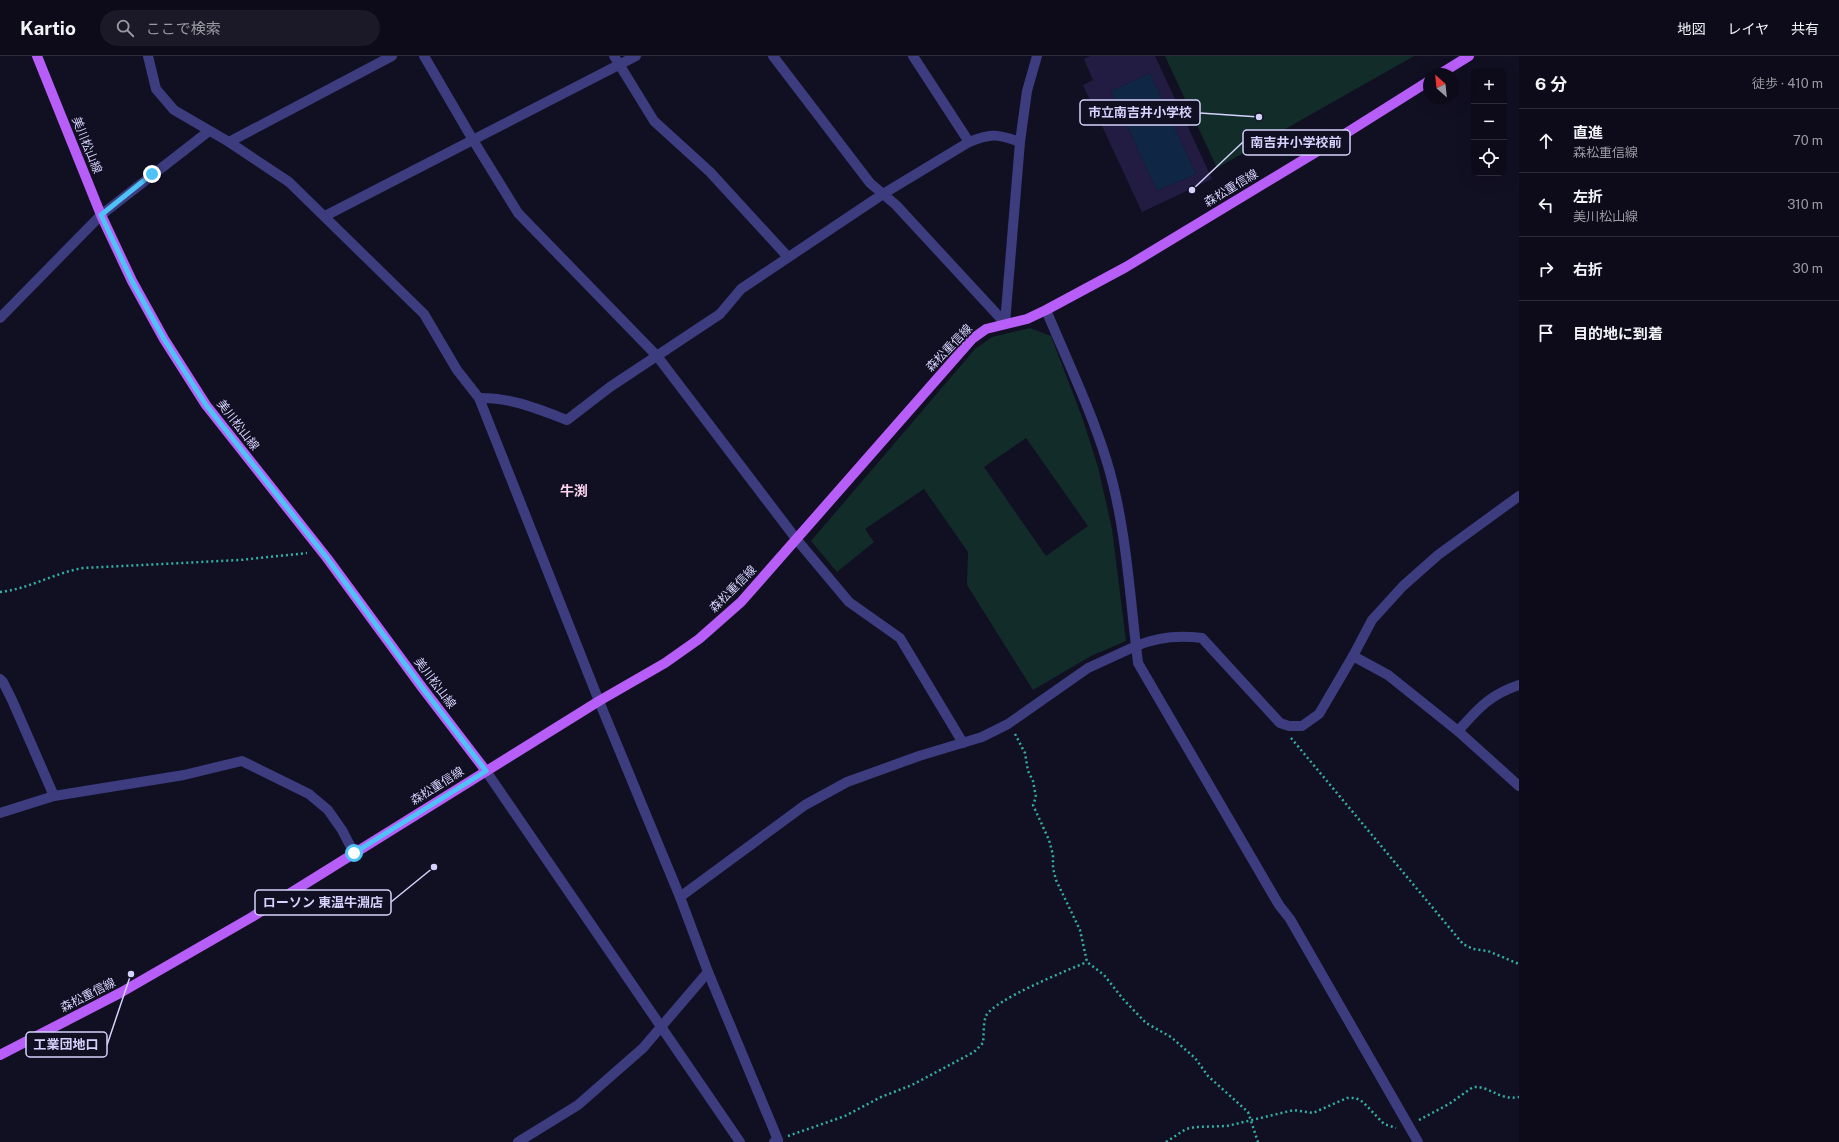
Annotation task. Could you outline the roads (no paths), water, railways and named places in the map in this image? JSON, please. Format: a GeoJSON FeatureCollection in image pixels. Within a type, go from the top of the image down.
{"type":"FeatureCollection","features":[{"type":"Feature","properties":{"kind":"main road","name":"美川松山線"},"geometry":{"type":"LineString","coordinates":[[37,56],[101,215],[132,281],[164,339],[206,405],[321,550],[421,686],[486,771]]}},
{"type":"Feature","properties":{"kind":"main road"},"geometry":{"type":"LineString","coordinates":[[1450,68],[1469,56]]}},
{"type":"Feature","properties":{"kind":"main road","name":"森松重信線"},"geometry":{"type":"LineString","coordinates":[[0,1054],[120,993],[252,916],[599,701],[665,663],[700,639],[741,602],[972,339],[986,329],[1027,319],[1046,310],[1132,262],[1306,158],[1423,85]]}},
{"type":"Feature","properties":{"kind":"street"},"geometry":{"type":"LineString","coordinates":[[148,56],[156,89],[174,110],[229,142],[289,182],[424,314],[457,370],[479,398],[599,701],[680,897],[708,972],[776,1141]]}},
{"type":"Feature","properties":{"kind":"street"},"geometry":{"type":"LineString","coordinates":[[229,142],[392,56]]}},
{"type":"Feature","properties":{"kind":"street"},"geometry":{"type":"LineString","coordinates":[[424,56],[518,213],[657,356],[797,540],[849,602],[900,638],[963,743]]}},
{"type":"Feature","properties":{"kind":"street"},"geometry":{"type":"LineString","coordinates":[[325,216],[473,140],[617,61],[636,56]]}},
{"type":"Feature","properties":{"kind":"street"},"geometry":{"type":"LineString","coordinates":[[773,56],[870,183],[896,205],[1006,323]]}},
{"type":"Feature","properties":{"kind":"street"},"geometry":{"type":"LineString","coordinates":[[913,56],[969,142]]}},
{"type":"Feature","properties":{"kind":"street"},"geometry":{"type":"LineString","coordinates":[[1006,323],[1020,142],[1027,91],[1037,56]]}},
{"type":"Feature","properties":{"kind":"street"},"geometry":{"type":"LineString","coordinates":[[617,61],[654,121],[710,172],[788,258]]}},
{"type":"Feature","properties":{"kind":"street"},"geometry":{"type":"LineString","coordinates":[[0,318],[101,215],[208,131]]}},
{"type":"Feature","properties":{"kind":"street"},"geometry":{"type":"LineString","coordinates":[[479,398],[495,398],[524,404],[567,420],[610,387],[720,314],[741,289],[883,194],[969,142],[981,137],[999,134],[1020,142]]}},
{"type":"Feature","properties":{"kind":"street"},"geometry":{"type":"LineString","coordinates":[[1046,310],[1090,414],[1108,464],[1121,527],[1138,663],[1279,905],[1290,919],[1418,1142]]}},
{"type":"Feature","properties":{"kind":"street"},"geometry":{"type":"LineString","coordinates":[[680,897],[805,805],[846,782],[919,756],[982,737],[1008,724],[1088,668],[1145,642],[1182,635],[1202,638],[1280,723],[1289,726],[1302,726],[1319,714],[1372,620],[1403,586],[1438,555],[1519,496]]}},
{"type":"Feature","properties":{"kind":"street"},"geometry":{"type":"LineString","coordinates":[[1353,656],[1388,675],[1458,731],[1519,786]]}},
{"type":"Feature","properties":{"kind":"street"},"geometry":{"type":"LineString","coordinates":[[0,679],[4,682],[54,796]]}},
{"type":"Feature","properties":{"kind":"street"},"geometry":{"type":"LineString","coordinates":[[1458,731],[1484,703],[1501,692],[1519,685]]}},
{"type":"Feature","properties":{"kind":"street"},"geometry":{"type":"LineString","coordinates":[[0,813],[54,796],[184,775],[242,761],[309,794],[328,810],[342,830],[354,853]]}},
{"type":"Feature","properties":{"kind":"street"},"geometry":{"type":"LineString","coordinates":[[486,771],[740,1142]]}},
{"type":"Feature","properties":{"kind":"street"},"geometry":{"type":"LineString","coordinates":[[518,1142],[578,1105],[643,1048],[708,972]]}},
{"type":"Feature","properties":{"kind":"water"},"geometry":{"type":"Polygon","coordinates":[[[1150,73],[1196,174],[1157,191],[1111,91],[1150,73]]]}},
{"type":"Feature","properties":{"kind":"place","name":"市立南吉井小学校"},"geometry":{"type":"Point","coordinates":[1259,117]}},
{"type":"Feature","properties":{"kind":"place","name":"南吉井小学校前"},"geometry":{"type":"Point","coordinates":[1192,190]}},
{"type":"Feature","properties":{"kind":"place","name":"ローソン 東温牛淵店"},"geometry":{"type":"Point","coordinates":[434,867]}},
{"type":"Feature","properties":{"kind":"place","name":"工業団地口"},"geometry":{"type":"Point","coordinates":[131,974]}},
{"type":"Feature","properties":{"kind":"district","name":"牛渕"},"geometry":{"type":"Point","coordinates":[574,491]}}]}
